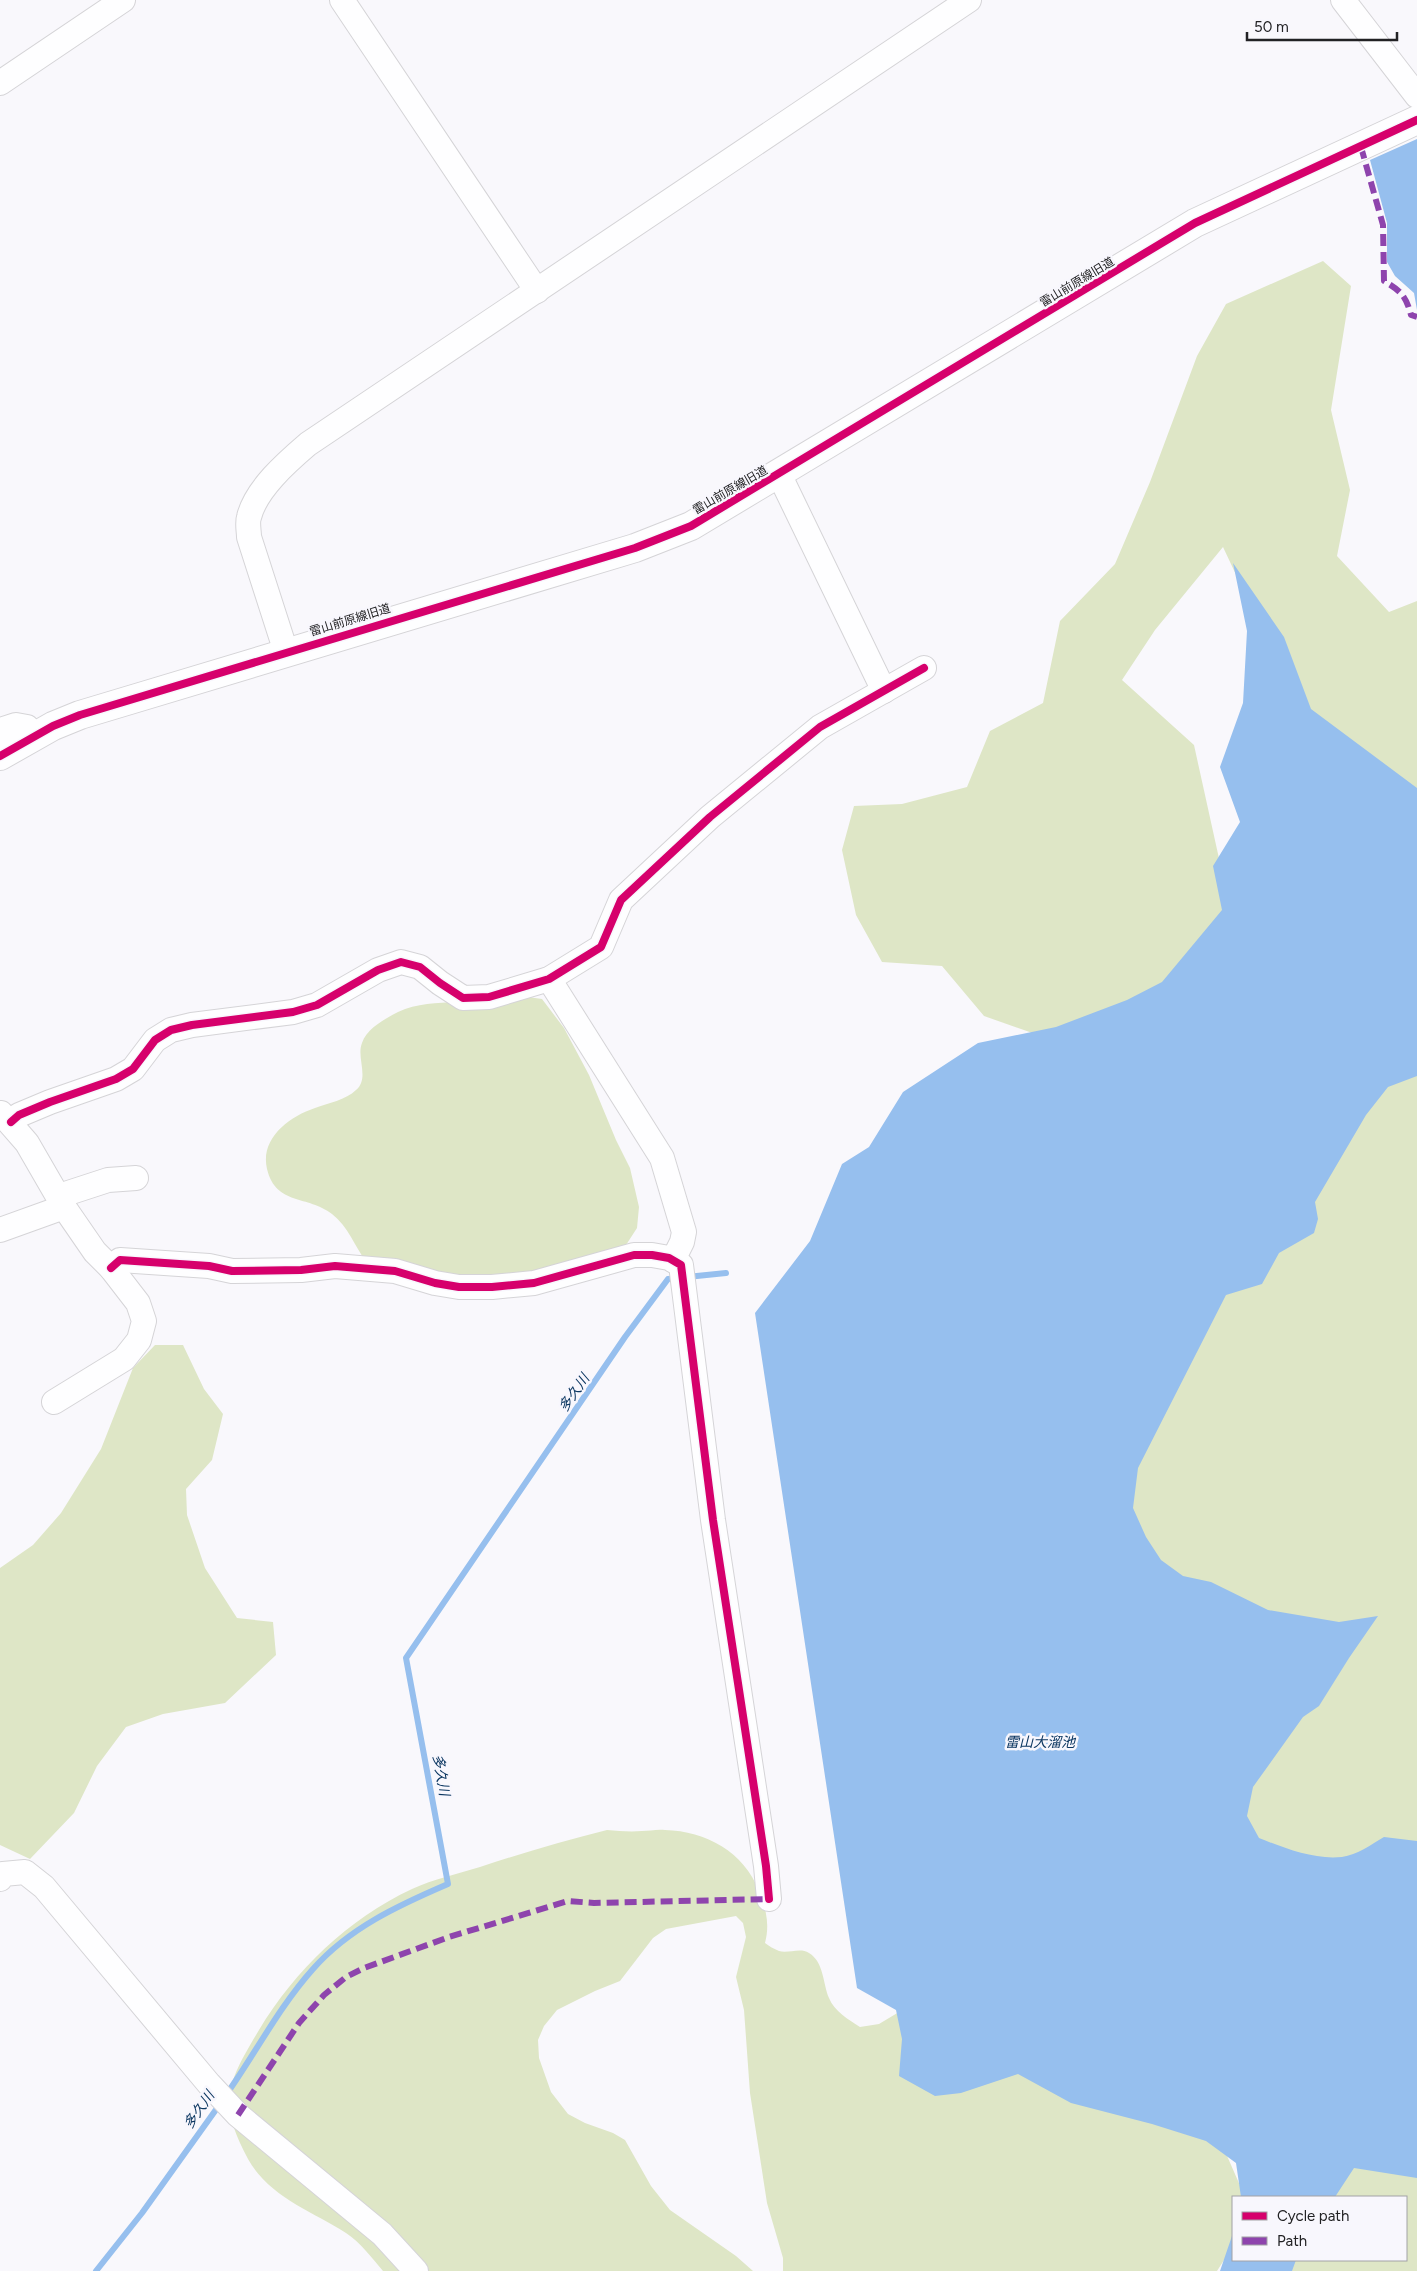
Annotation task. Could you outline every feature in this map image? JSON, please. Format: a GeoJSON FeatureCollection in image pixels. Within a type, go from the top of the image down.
{"type":"FeatureCollection","features":[{"type":"Feature","properties":{"kind":"street"},"geometry":{"type":"LineString","coordinates":[[0,83],[123,0]]}},
{"type":"Feature","properties":{"kind":"street"},"geometry":{"type":"LineString","coordinates":[[342,0],[537,291]]}},
{"type":"Feature","properties":{"kind":"street"},"geometry":{"type":"LineString","coordinates":[[286,652],[249,537],[248,518],[269,483],[286,463],[308,444],[969,0]]}},
{"type":"Feature","properties":{"kind":"street"},"geometry":{"type":"LineString","coordinates":[[1343,0],[1417,96]]}},
{"type":"Feature","properties":{"kind":"street","name":"雷山前原線旧道"},"geometry":{"type":"LineString","coordinates":[[0,756],[32,737],[80,715],[635,548],[691,526],[1195,223],[1417,120]]}},
{"type":"Feature","properties":{"kind":"street"},"geometry":{"type":"LineString","coordinates":[[779,474],[884,691]]}},
{"type":"Feature","properties":{"kind":"street"},"geometry":{"type":"LineString","coordinates":[[6,1117],[19,1115],[116,1079],[133,1069],[155,1040],[171,1030],[192,1025],[294,1012],[317,1005],[378,970],[401,962],[420,967],[463,998],[489,997],[548,979],[601,947],[621,900],[710,817],[820,728],[924,668]]}},
{"type":"Feature","properties":{"kind":"street"},"geometry":{"type":"LineString","coordinates":[[0,730],[16,725],[27,727],[32,737]]}},
{"type":"Feature","properties":{"kind":"street"},"geometry":{"type":"LineString","coordinates":[[548,979],[662,1158],[684,1232],[679,1270],[713,1520],[766,1866],[769,1900]]}},
{"type":"Feature","properties":{"kind":"street"},"geometry":{"type":"LineString","coordinates":[[6,1117],[27,1143],[61,1202],[95,1252],[111,1268],[138,1303],[144,1321],[139,1340],[124,1359],[54,1402]]}},
{"type":"Feature","properties":{"kind":"street"},"geometry":{"type":"LineString","coordinates":[[0,1230],[108,1180],[136,1178]]}},
{"type":"Feature","properties":{"kind":"street"},"geometry":{"type":"LineString","coordinates":[[111,1268],[120,1260],[209,1266],[232,1271],[301,1270],[335,1266],[395,1271],[459,1288],[534,1283],[634,1256],[652,1255],[679,1270]]}},
{"type":"Feature","properties":{"kind":"street"},"geometry":{"type":"LineString","coordinates":[[0,1879],[3,1874],[25,1872],[44,1887],[209,2084],[238,2115],[382,2234],[416,2271]]}},
{"type":"Feature","properties":{"kind":"green space"},"geometry":{"type":"Polygon","coordinates":[[[1323,261],[1351,286],[1331,410],[1350,490],[1337,556],[1389,612],[1417,601],[1417,796],[1301,713],[1223,547],[1155,630],[1122,680],[1194,745],[1233,922],[1179,987],[1064,1044],[984,1016],[942,966],[882,962],[856,915],[842,850],[854,806],[902,804],[967,787],[990,731],[1043,703],[1060,621],[1115,564],[1150,482],[1197,356],[1226,304],[1323,261]]]}},
{"type":"Feature","properties":{"kind":"green space"},"geometry":{"type":"Polygon","coordinates":[[[521,996],[542,999],[564,1028],[589,1075],[616,1140],[630,1168],[639,1207],[637,1228],[626,1245],[523,1289],[367,1263],[338,1219],[323,1208],[285,1194],[271,1181],[266,1158],[272,1139],[286,1123],[295,1117],[342,1099],[356,1090],[362,1080],[362,1043],[368,1033],[377,1025],[398,1012],[420,1005],[521,996]]]}},
{"type":"Feature","properties":{"kind":"green space"},"geometry":{"type":"Polygon","coordinates":[[[1417,1056],[1417,1862],[1292,1865],[1238,1832],[1147,1575],[1121,1484],[1191,1327],[1361,1095],[1417,1056]]]}},
{"type":"Feature","properties":{"kind":"green space"},"geometry":{"type":"Polygon","coordinates":[[[155,1345],[183,1345],[204,1389],[223,1414],[212,1460],[186,1489],[187,1515],[205,1568],[237,1618],[273,1622],[276,1655],[225,1703],[163,1714],[126,1727],[97,1766],[74,1813],[30,1859],[0,1845],[0,1568],[33,1545],[61,1513],[101,1449],[133,1368],[155,1345]]]}},
{"type":"Feature","properties":{"kind":"green space"},"geometry":{"type":"Polygon","coordinates":[[[607,1830],[680,1831],[709,1839],[733,1855],[744,1865],[752,1877],[765,1910],[767,1923],[765,1943],[779,1951],[805,1951],[814,1957],[818,1962],[831,2003],[842,2015],[860,2027],[879,2024],[904,2009],[1003,2055],[1214,2126],[1245,2196],[1232,2196],[1232,2248],[1217,2271],[783,2271],[783,2258],[767,2203],[750,2093],[744,2010],[736,1977],[746,1937],[743,1923],[736,1916],[666,1929],[653,1938],[620,1981],[557,2010],[544,2026],[538,2040],[539,2058],[551,2092],[568,2114],[625,2140],[651,2186],[670,2210],[736,2256],[753,2271],[383,2271],[357,2241],[292,2202],[267,2184],[248,2159],[232,2122],[230,2107],[230,2093],[240,2064],[273,2008],[289,1987],[325,1948],[366,1915],[412,1889],[437,1879],[607,1830]]]}},
{"type":"Feature","properties":{"kind":"green space"},"geometry":{"type":"Polygon","coordinates":[[[1352,2148],[1417,2161],[1417,2271],[1277,2271],[1282,2261],[1407,2261],[1407,2196],[1317,2196],[1352,2148]]]}},
{"type":"Feature","properties":{"kind":"water"},"geometry":{"type":"Polygon","coordinates":[[[1417,139],[1417,310],[1414,293],[1395,276],[1387,262],[1387,223],[1370,160],[1417,139]]]}},
{"type":"Feature","properties":{"kind":"water","name":"雷山大溜池"},"geometry":{"type":"Polygon","coordinates":[[[1233,563],[1284,637],[1311,709],[1417,788],[1417,1076],[1388,1087],[1366,1115],[1315,1202],[1318,1219],[1314,1233],[1279,1253],[1262,1284],[1226,1295],[1138,1468],[1133,1508],[1146,1537],[1161,1560],[1183,1576],[1211,1582],[1268,1610],[1339,1622],[1378,1616],[1319,1706],[1303,1717],[1253,1787],[1247,1816],[1259,1838],[1289,1849],[1321,1857],[1348,1856],[1384,1837],[1417,1841],[1417,2178],[1354,2168],[1336,2196],[1241,2196],[1236,2163],[1206,2141],[1152,2124],[1071,2103],[1018,2074],[961,2093],[935,2096],[899,2076],[902,2039],[896,2010],[857,1988],[755,1313],[810,1241],[842,1164],[869,1147],[903,1092],[978,1043],[1056,1027],[1127,1000],[1162,982],[1222,910],[1213,866],[1240,822],[1220,767],[1243,703],[1247,631],[1233,563]]]}},
{"type":"Feature","properties":{"kind":"water"},"geometry":{"type":"Polygon","coordinates":[[[1232,2236],[1232,2261],[1296,2261],[1292,2271],[1220,2271],[1232,2236]]]}},
{"type":"Feature","properties":{"kind":"waterway","name":"多久川"},"geometry":{"type":"LineString","coordinates":[[687,1277],[726,1273]]}},
{"type":"Feature","properties":{"kind":"waterway","name":"多久川"},"geometry":{"type":"LineString","coordinates":[[226,2095],[289,1999],[327,1954],[342,1941],[393,1909],[448,1884],[406,1658],[625,1337],[668,1279],[678,1278]]}},
{"type":"Feature","properties":{"kind":"waterway","name":"多久川"},"geometry":{"type":"LineString","coordinates":[[96,2271],[142,2213],[220,2104]]}},
{"type":"Feature","properties":{"kind":"marked path"},"geometry":{"type":"LineString","coordinates":[[1361,147],[1383,225],[1384,281],[1402,295],[1411,315],[1417,317]]}},
{"type":"Feature","properties":{"kind":"marked path"},"geometry":{"type":"LineString","coordinates":[[238,2115],[299,2023],[324,1995],[346,1977],[364,1968],[449,1937],[568,1901],[594,1903],[769,1899]]}},
{"type":"Feature","properties":{"kind":"cycle path"},"geometry":{"type":"LineString","coordinates":[[0,756],[53,726],[80,715],[635,548],[691,526],[1195,223],[1417,120]]}},
{"type":"Feature","properties":{"kind":"cycle path"},"geometry":{"type":"LineString","coordinates":[[11,1122],[19,1115],[50,1102],[116,1079],[133,1069],[155,1040],[171,1030],[192,1025],[293,1012],[317,1005],[378,970],[401,962],[420,967],[463,998],[489,997],[549,979],[601,947],[621,900],[710,817],[820,727],[924,668]]}},
{"type":"Feature","properties":{"kind":"cycle path"},"geometry":{"type":"LineString","coordinates":[[111,1268],[120,1260],[209,1266],[232,1271],[301,1270],[335,1266],[395,1271],[435,1283],[459,1287],[492,1287],[534,1283],[634,1255],[652,1255],[669,1258],[681,1265],[713,1520],[766,1866],[769,1899]]}}]}
